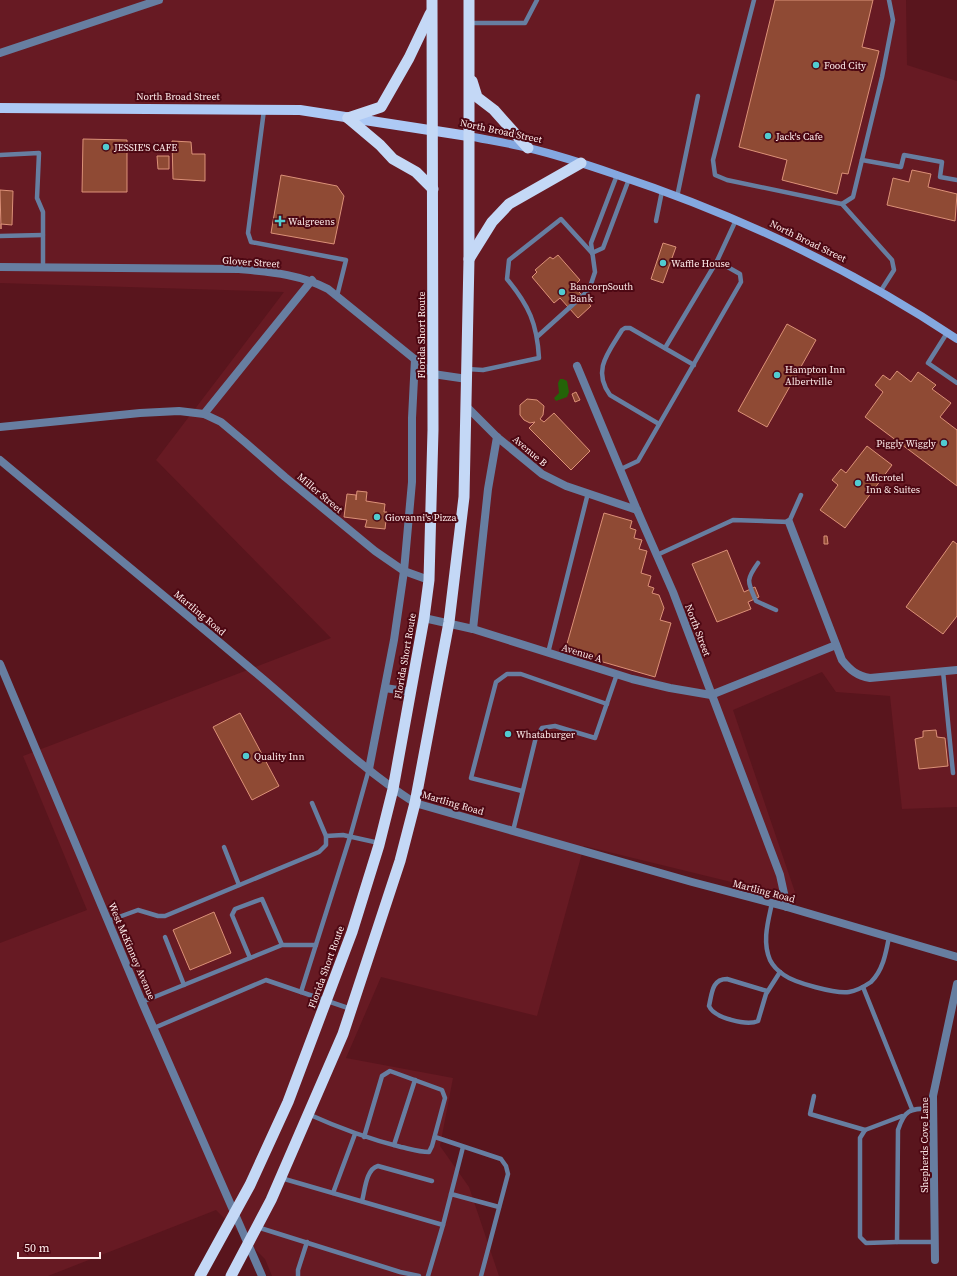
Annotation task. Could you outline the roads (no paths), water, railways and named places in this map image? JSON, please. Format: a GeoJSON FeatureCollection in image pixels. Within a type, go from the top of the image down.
{"type":"FeatureCollection","features":[{"type":"Feature","properties":{"kind":"highway"},"geometry":{"type":"LineString","coordinates":[[231,1276],[281,1178],[343,1034],[352,1009],[400,861],[415,803],[449,622],[464,497],[469,260],[469,0]]}},
{"type":"Feature","properties":{"kind":"highway"},"geometry":{"type":"LineString","coordinates":[[431,6],[409,58],[381,107],[348,118],[393,159],[416,172],[433,189]]}},
{"type":"Feature","properties":{"kind":"highway","name":"Florida Short Route"},"geometry":{"type":"LineString","coordinates":[[200,1276],[235,1215],[288,1102],[352,932],[379,843],[393,789],[411,692],[429,580],[433,374],[431,6]]}},
{"type":"Feature","properties":{"kind":"highway"},"geometry":{"type":"LineString","coordinates":[[469,74],[477,97],[494,110],[528,148]]}},
{"type":"Feature","properties":{"kind":"highway"},"geometry":{"type":"LineString","coordinates":[[469,260],[492,222],[510,204],[581,163]]}},
{"type":"Feature","properties":{"kind":"main road","name":"North Broad Street"},"geometry":{"type":"LineString","coordinates":[[0,108],[300,110],[432,129],[528,148],[581,163],[629,179],[677,196],[736,220],[817,257],[880,292],[957,339]]}},
{"type":"Feature","properties":{"kind":"street"},"geometry":{"type":"LineString","coordinates":[[0,53],[159,0]]}},
{"type":"Feature","properties":{"kind":"street","name":"Glover Street"},"geometry":{"type":"LineString","coordinates":[[0,267],[239,269],[278,273],[312,280],[337,296],[433,374]]}},
{"type":"Feature","properties":{"kind":"street"},"geometry":{"type":"LineString","coordinates":[[204,414],[312,280]]}},
{"type":"Feature","properties":{"kind":"street"},"geometry":{"type":"LineString","coordinates":[[369,769],[385,688],[404,571],[412,482],[412,418],[415,359]]}},
{"type":"Feature","properties":{"kind":"street","name":"North Street"},"geometry":{"type":"LineString","coordinates":[[577,366],[673,592],[780,875],[788,907]]}},
{"type":"Feature","properties":{"kind":"street"},"geometry":{"type":"LineString","coordinates":[[433,374],[467,374]]}},
{"type":"Feature","properties":{"kind":"street","name":"Avenue B"},"geometry":{"type":"LineString","coordinates":[[466,406],[497,436],[542,474],[566,486],[637,510]]}},
{"type":"Feature","properties":{"kind":"street","name":"Miller Street"},"geometry":{"type":"LineString","coordinates":[[0,427],[140,413],[179,411],[204,414],[221,422],[236,434],[355,535],[404,571],[429,580]]}},
{"type":"Feature","properties":{"kind":"street"},"geometry":{"type":"LineString","coordinates":[[473,629],[488,489],[497,436]]}},
{"type":"Feature","properties":{"kind":"street","name":"Martling Road"},"geometry":{"type":"LineString","coordinates":[[0,460],[252,669],[334,742],[393,789],[415,803],[692,882],[788,907],[957,957]]}},
{"type":"Feature","properties":{"kind":"street"},"geometry":{"type":"LineString","coordinates":[[789,522],[842,660],[849,669],[864,677],[882,678],[957,670]]}},
{"type":"Feature","properties":{"kind":"street","name":"Avenue A"},"geometry":{"type":"LineString","coordinates":[[424,618],[449,622],[617,674],[670,688],[711,695]]}},
{"type":"Feature","properties":{"kind":"street"},"geometry":{"type":"LineString","coordinates":[[711,695],[836,645]]}},
{"type":"Feature","properties":{"kind":"street","name":"West McKinney Avenue"},"geometry":{"type":"LineString","coordinates":[[0,664],[142,1002],[262,1276]]}},
{"type":"Feature","properties":{"kind":"street"},"geometry":{"type":"LineString","coordinates":[[385,688],[411,692]]}},
{"type":"Feature","properties":{"kind":"street","name":"Shepherds Cove Lane"},"geometry":{"type":"LineString","coordinates":[[935,1260],[933,1096],[957,984]]}},
{"type":"Feature","properties":{"kind":"lane"},"geometry":{"type":"LineString","coordinates":[[469,23],[525,22],[537,0]]}},
{"type":"Feature","properties":{"kind":"lane"},"geometry":{"type":"LineString","coordinates":[[754,0],[713,160],[715,175],[727,180],[842,204],[892,260],[894,270],[880,292]]}},
{"type":"Feature","properties":{"kind":"lane"},"geometry":{"type":"LineString","coordinates":[[842,204],[852,197],[862,160],[893,20],[889,0]]}},
{"type":"Feature","properties":{"kind":"lane"},"geometry":{"type":"LineString","coordinates":[[677,196],[698,96]]}},
{"type":"Feature","properties":{"kind":"lane"},"geometry":{"type":"LineString","coordinates":[[264,109],[248,233],[251,242],[346,260],[337,296]]}},
{"type":"Feature","properties":{"kind":"lane"},"geometry":{"type":"LineString","coordinates":[[0,155],[39,153],[37,198],[43,212],[43,267]]}},
{"type":"Feature","properties":{"kind":"lane"},"geometry":{"type":"LineString","coordinates":[[862,160],[901,167],[904,155],[942,162],[940,177],[957,180]]}},
{"type":"Feature","properties":{"kind":"lane"},"geometry":{"type":"LineString","coordinates":[[538,336],[589,290],[595,272],[592,243],[617,175]]}},
{"type":"Feature","properties":{"kind":"lane"},"geometry":{"type":"LineString","coordinates":[[592,253],[603,248],[629,179]]}},
{"type":"Feature","properties":{"kind":"lane"},"geometry":{"type":"LineString","coordinates":[[656,221],[662,191]]}},
{"type":"Feature","properties":{"kind":"lane"},"geometry":{"type":"LineString","coordinates":[[467,374],[539,358],[538,336],[524,300],[507,279],[509,260],[561,219],[592,253]]}},
{"type":"Feature","properties":{"kind":"lane"},"geometry":{"type":"LineString","coordinates":[[665,348],[717,261],[736,220]]}},
{"type":"Feature","properties":{"kind":"lane"},"geometry":{"type":"LineString","coordinates":[[0,236],[43,235]]}},
{"type":"Feature","properties":{"kind":"lane"},"geometry":{"type":"LineString","coordinates":[[621,469],[638,461],[741,282],[740,274],[717,261]]}},
{"type":"Feature","properties":{"kind":"lane"},"geometry":{"type":"LineString","coordinates":[[659,424],[610,395],[606,390],[601,375],[602,365],[622,330],[625,328],[630,328],[694,365]]}},
{"type":"Feature","properties":{"kind":"lane"},"geometry":{"type":"LineString","coordinates":[[947,333],[928,363],[957,383]]}},
{"type":"Feature","properties":{"kind":"lane"},"geometry":{"type":"LineString","coordinates":[[548,653],[588,493]]}},
{"type":"Feature","properties":{"kind":"lane"},"geometry":{"type":"LineString","coordinates":[[657,555],[733,520],[789,522],[801,495]]}},
{"type":"Feature","properties":{"kind":"lane"},"geometry":{"type":"LineString","coordinates":[[758,563],[749,575],[749,584],[756,601],[776,610]]}},
{"type":"Feature","properties":{"kind":"lane"},"geometry":{"type":"LineString","coordinates":[[943,671],[953,773]]}},
{"type":"Feature","properties":{"kind":"lane"},"geometry":{"type":"LineString","coordinates":[[522,791],[472,778],[496,682],[507,674],[521,674],[607,704]]}},
{"type":"Feature","properties":{"kind":"lane"},"geometry":{"type":"LineString","coordinates":[[513,830],[536,737],[542,728],[555,726],[596,738],[617,674]]}},
{"type":"Feature","properties":{"kind":"lane"},"geometry":{"type":"LineString","coordinates":[[301,992],[350,837],[369,769]]}},
{"type":"Feature","properties":{"kind":"lane"},"geometry":{"type":"LineString","coordinates":[[108,921],[130,911],[138,910],[158,916],[165,916],[319,852],[326,845],[326,836],[312,803]]}},
{"type":"Feature","properties":{"kind":"lane"},"geometry":{"type":"LineString","coordinates":[[326,836],[350,837],[379,843]]}},
{"type":"Feature","properties":{"kind":"lane"},"geometry":{"type":"LineString","coordinates":[[224,847],[239,885]]}},
{"type":"Feature","properties":{"kind":"lane"},"geometry":{"type":"LineString","coordinates":[[250,958],[232,915],[235,909],[259,899],[264,902],[282,945]]}},
{"type":"Feature","properties":{"kind":"lane"},"geometry":{"type":"LineString","coordinates":[[772,903],[766,934],[766,947],[770,961],[780,972],[792,979],[836,991],[848,992],[862,987],[870,982],[879,971],[885,958],[889,937]]}},
{"type":"Feature","properties":{"kind":"lane"},"geometry":{"type":"LineString","coordinates":[[165,937],[184,984]]}},
{"type":"Feature","properties":{"kind":"lane"},"geometry":{"type":"LineString","coordinates":[[142,1002],[282,945],[316,945]]}},
{"type":"Feature","properties":{"kind":"lane"},"geometry":{"type":"LineString","coordinates":[[767,991],[728,978],[721,979],[715,984],[709,1006],[716,1015],[752,1024],[758,1021],[767,991],[780,972]]}},
{"type":"Feature","properties":{"kind":"lane"},"geometry":{"type":"LineString","coordinates":[[154,1028],[266,980],[352,1009]]}},
{"type":"Feature","properties":{"kind":"lane"},"geometry":{"type":"LineString","coordinates":[[862,987],[912,1108]]}},
{"type":"Feature","properties":{"kind":"lane"},"geometry":{"type":"LineString","coordinates":[[308,1114],[364,1137],[394,1146],[428,1152],[435,1137],[445,1094],[442,1090],[390,1071],[382,1076],[364,1137]]}},
{"type":"Feature","properties":{"kind":"lane"},"geometry":{"type":"LineString","coordinates":[[394,1146],[415,1080]]}},
{"type":"Feature","properties":{"kind":"lane"},"geometry":{"type":"LineString","coordinates":[[814,1096],[810,1114],[865,1130],[902,1116],[912,1108],[933,1108]]}},
{"type":"Feature","properties":{"kind":"lane"},"geometry":{"type":"LineString","coordinates":[[897,1242],[898,1130],[902,1116]]}},
{"type":"Feature","properties":{"kind":"lane"},"geometry":{"type":"LineString","coordinates":[[865,1130],[860,1138],[860,1237],[866,1242],[935,1242]]}},
{"type":"Feature","properties":{"kind":"lane"},"geometry":{"type":"LineString","coordinates":[[333,1193],[356,1134]]}},
{"type":"Feature","properties":{"kind":"lane"},"geometry":{"type":"LineString","coordinates":[[435,1137],[501,1159],[506,1166],[508,1174],[481,1276]]}},
{"type":"Feature","properties":{"kind":"lane"},"geometry":{"type":"LineString","coordinates":[[428,1276],[452,1194],[463,1147]]}},
{"type":"Feature","properties":{"kind":"lane"},"geometry":{"type":"LineString","coordinates":[[362,1201],[370,1172],[374,1167],[378,1166],[432,1181]]}},
{"type":"Feature","properties":{"kind":"lane"},"geometry":{"type":"LineString","coordinates":[[281,1178],[443,1225]]}},
{"type":"Feature","properties":{"kind":"lane"},"geometry":{"type":"LineString","coordinates":[[452,1194],[499,1207]]}},
{"type":"Feature","properties":{"kind":"lane"},"geometry":{"type":"LineString","coordinates":[[257,1227],[307,1242],[399,1274],[419,1276]]}},
{"type":"Feature","properties":{"kind":"lane"},"geometry":{"type":"LineString","coordinates":[[298,1276],[298,1270],[307,1242]]}},
{"type":"Feature","properties":{"kind":"place","name":"Food City"},"geometry":{"type":"Point","coordinates":[816,65]}},
{"type":"Feature","properties":{"kind":"place","name":"Jack's Cafe"},"geometry":{"type":"Point","coordinates":[768,136]}},
{"type":"Feature","properties":{"kind":"place","name":"JESSIE'S CAFE"},"geometry":{"type":"Point","coordinates":[106,147]}},
{"type":"Feature","properties":{"kind":"place","name":"Walgreens"},"geometry":{"type":"Point","coordinates":[280,221]}},
{"type":"Feature","properties":{"kind":"place","name":"Waffle House"},"geometry":{"type":"Point","coordinates":[663,263]}},
{"type":"Feature","properties":{"kind":"place","name":"BancorpSouth Bank"},"geometry":{"type":"Point","coordinates":[562,292]}},
{"type":"Feature","properties":{"kind":"place","name":"Hampton Inn Albertville"},"geometry":{"type":"Point","coordinates":[777,375]}},
{"type":"Feature","properties":{"kind":"place","name":"Piggly Wiggly"},"geometry":{"type":"Point","coordinates":[944,443]}},
{"type":"Feature","properties":{"kind":"place","name":"Microtel Inn & Suites"},"geometry":{"type":"Point","coordinates":[858,483]}},
{"type":"Feature","properties":{"kind":"place","name":"Giovanni's Pizza"},"geometry":{"type":"Point","coordinates":[377,517]}},
{"type":"Feature","properties":{"kind":"place","name":"Whataburger"},"geometry":{"type":"Point","coordinates":[508,734]}},
{"type":"Feature","properties":{"kind":"place","name":"Quality Inn"},"geometry":{"type":"Point","coordinates":[246,756]}}]}
